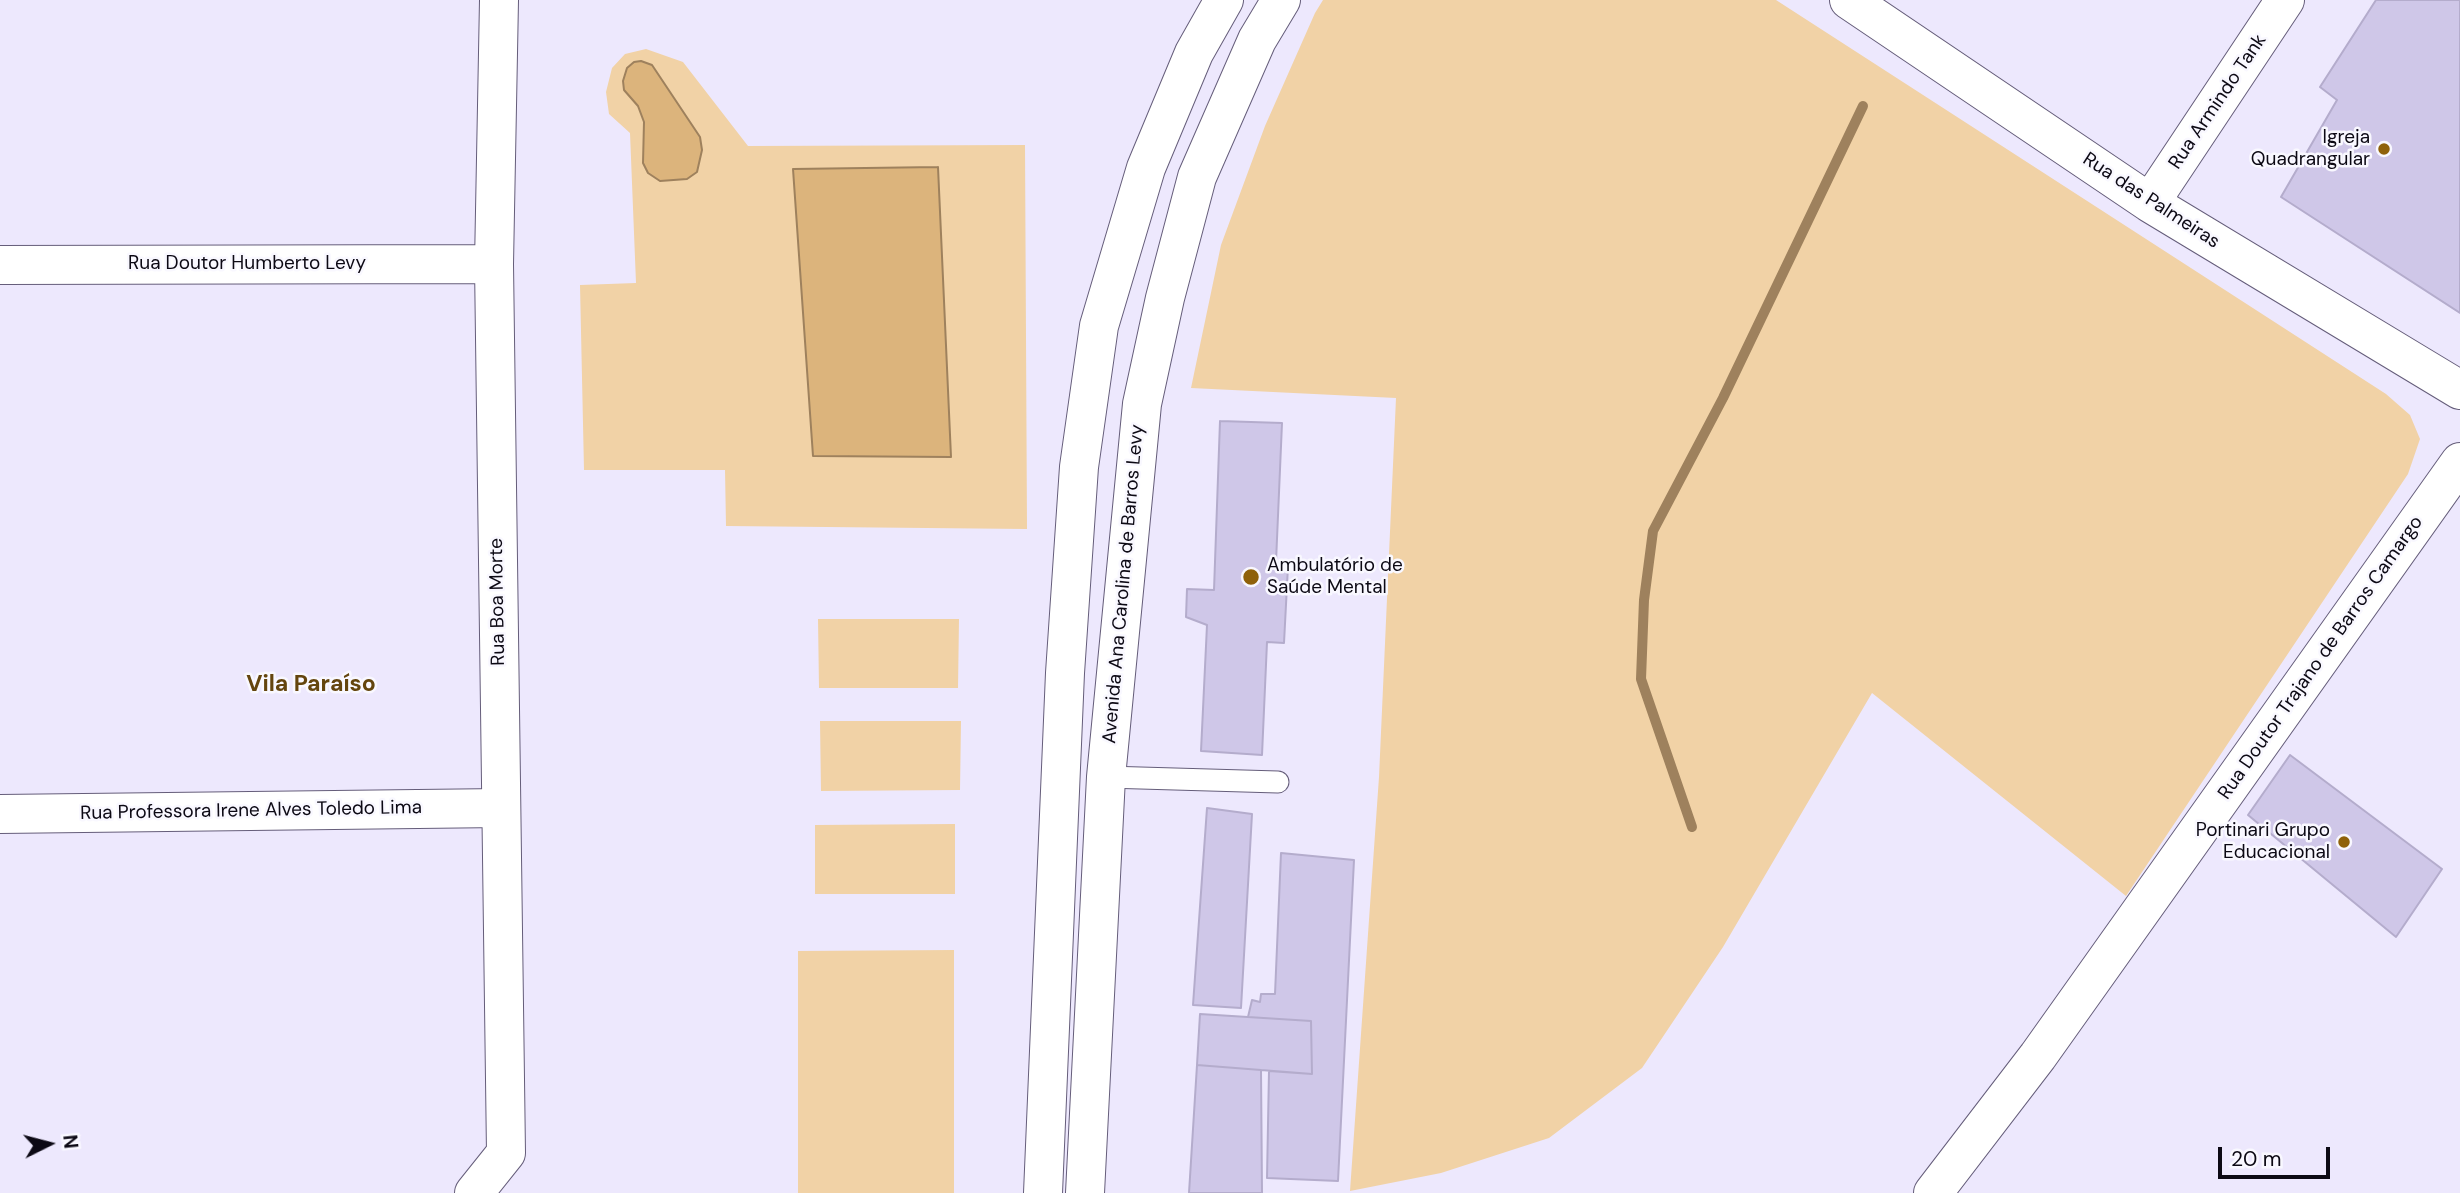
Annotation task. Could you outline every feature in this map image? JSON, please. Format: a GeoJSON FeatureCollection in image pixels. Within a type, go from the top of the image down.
{"type":"FeatureCollection","features":[{"type":"Feature","properties":{"kind":"street","name":"Rua Boa Morte"},"geometry":{"type":"LineString","coordinates":[[474,1193],[506,1153],[494,264],[499,0]]}},
{"type":"Feature","properties":{"kind":"street"},"geometry":{"type":"LineString","coordinates":[[1043,1193],[1066,659],[1079,467],[1099,326],[1146,168],[1194,53],[1224,0]]}},
{"type":"Feature","properties":{"kind":"street","name":"Avenida Ana Carolina de Barros Levy"},"geometry":{"type":"LineString","coordinates":[[1085,1193],[1106,777],[1142,404],[1165,298],[1197,177],[1257,40],[1281,0]]}},
{"type":"Feature","properties":{"kind":"street","name":"Rua das Palmeiras"},"geometry":{"type":"LineString","coordinates":[[1849,0],[2150,203],[2460,390]]}},
{"type":"Feature","properties":{"kind":"street","name":"Rua Armindo Tank"},"geometry":{"type":"LineString","coordinates":[[2150,203],[2285,0]]}},
{"type":"Feature","properties":{"kind":"street","name":"Rua Doutor Humberto Levy"},"geometry":{"type":"LineString","coordinates":[[0,265],[494,264]]}},
{"type":"Feature","properties":{"kind":"street","name":"Rua Doutor Trajano de Barros Camargo"},"geometry":{"type":"LineString","coordinates":[[1933,1193],[2038,1056],[2460,462]]}},
{"type":"Feature","properties":{"kind":"street","name":"Rua Professora Irene Alves Toledo Lima"},"geometry":{"type":"LineString","coordinates":[[0,814],[501,808]]}},
{"type":"Feature","properties":{"kind":"lane"},"geometry":{"type":"LineString","coordinates":[[1106,777],[1278,782]]}},
{"type":"Feature","properties":{"kind":"shaded area"},"geometry":{"type":"Polygon","coordinates":[[[1323,0],[1776,0],[2386,394],[2410,415],[2420,439],[2408,474],[2126,896],[1872,693],[1723,947],[1642,1068],[1549,1138],[1441,1173],[1350,1191],[1379,777],[1396,398],[1191,388],[1221,245],[1265,126],[1323,0]]]}},
{"type":"Feature","properties":{"kind":"shaded area"},"geometry":{"type":"Polygon","coordinates":[[[646,49],[683,62],[748,146],[1025,145],[1027,529],[726,526],[725,470],[584,470],[580,285],[636,283],[630,133],[609,114],[606,92],[612,68],[625,54],[646,49]]]}},
{"type":"Feature","properties":{"kind":"shaded area"},"geometry":{"type":"Polygon","coordinates":[[[641,61],[652,65],[700,137],[702,150],[697,172],[687,179],[660,181],[648,173],[643,163],[644,122],[638,106],[624,90],[623,81],[627,68],[634,62],[641,61]]]}},
{"type":"Feature","properties":{"kind":"shaded area"},"geometry":{"type":"Polygon","coordinates":[[[938,167],[951,457],[813,456],[793,169],[938,167]]]}},
{"type":"Feature","properties":{"kind":"shaded area"},"geometry":{"type":"Polygon","coordinates":[[[818,619],[959,619],[958,688],[819,688],[818,619]]]}},
{"type":"Feature","properties":{"kind":"shaded area"},"geometry":{"type":"Polygon","coordinates":[[[820,721],[961,721],[960,790],[821,791],[820,721]]]}},
{"type":"Feature","properties":{"kind":"shaded area"},"geometry":{"type":"Polygon","coordinates":[[[955,824],[955,894],[815,894],[815,825],[955,824]]]}},
{"type":"Feature","properties":{"kind":"shaded area"},"geometry":{"type":"Polygon","coordinates":[[[954,950],[954,1193],[798,1193],[798,951],[954,950]]]}},
{"type":"Feature","properties":{"kind":"building","name":"Igreja Quadrangular"},"geometry":{"type":"Polygon","coordinates":[[[2376,0],[2460,0],[2460,313],[2281,197],[2337,100],[2320,87],[2376,0]]]}},
{"type":"Feature","properties":{"kind":"building","name":"Ambulatório de Saúde Mental"},"geometry":{"type":"Polygon","coordinates":[[[1220,421],[1282,423],[1276,562],[1288,566],[1284,643],[1267,642],[1262,755],[1201,751],[1207,625],[1186,617],[1187,589],[1214,590],[1220,421]]]}},
{"type":"Feature","properties":{"kind":"building","name":"Portinari Grupo Educacional"},"geometry":{"type":"Polygon","coordinates":[[[2290,755],[2442,869],[2396,937],[2248,815],[2290,755]]]}},
{"type":"Feature","properties":{"kind":"building"},"geometry":{"type":"Polygon","coordinates":[[[1207,808],[1252,814],[1241,1008],[1193,1005],[1207,808]]]}},
{"type":"Feature","properties":{"kind":"building"},"geometry":{"type":"Polygon","coordinates":[[[1281,853],[1354,860],[1338,1181],[1267,1178],[1269,1071],[1312,1074],[1311,1021],[1248,1017],[1252,1000],[1260,1002],[1261,994],[1275,994],[1281,853]]]}},
{"type":"Feature","properties":{"kind":"building"},"geometry":{"type":"Polygon","coordinates":[[[1200,1014],[1311,1021],[1312,1074],[1197,1065],[1200,1014]]]}},
{"type":"Feature","properties":{"kind":"building"},"geometry":{"type":"Polygon","coordinates":[[[1197,1065],[1261,1070],[1262,1193],[1189,1193],[1197,1065]]]}},
{"type":"Feature","properties":{"kind":"waterway"},"geometry":{"type":"LineString","coordinates":[[1692,827],[1641,679],[1644,600],[1653,531],[1723,398],[1863,106]]}},
{"type":"Feature","properties":{"kind":"place","name":"Igreja Quadrangular"},"geometry":{"type":"Point","coordinates":[2384,149]}},
{"type":"Feature","properties":{"kind":"place","name":"Ambulatório de Saúde Mental"},"geometry":{"type":"Point","coordinates":[1251,577]}},
{"type":"Feature","properties":{"kind":"place","name":"Portinari Grupo Educacional"},"geometry":{"type":"Point","coordinates":[2344,842]}},
{"type":"Feature","properties":{"kind":"district","name":"Vila Paraíso"},"geometry":{"type":"Point","coordinates":[311,685]}}]}
